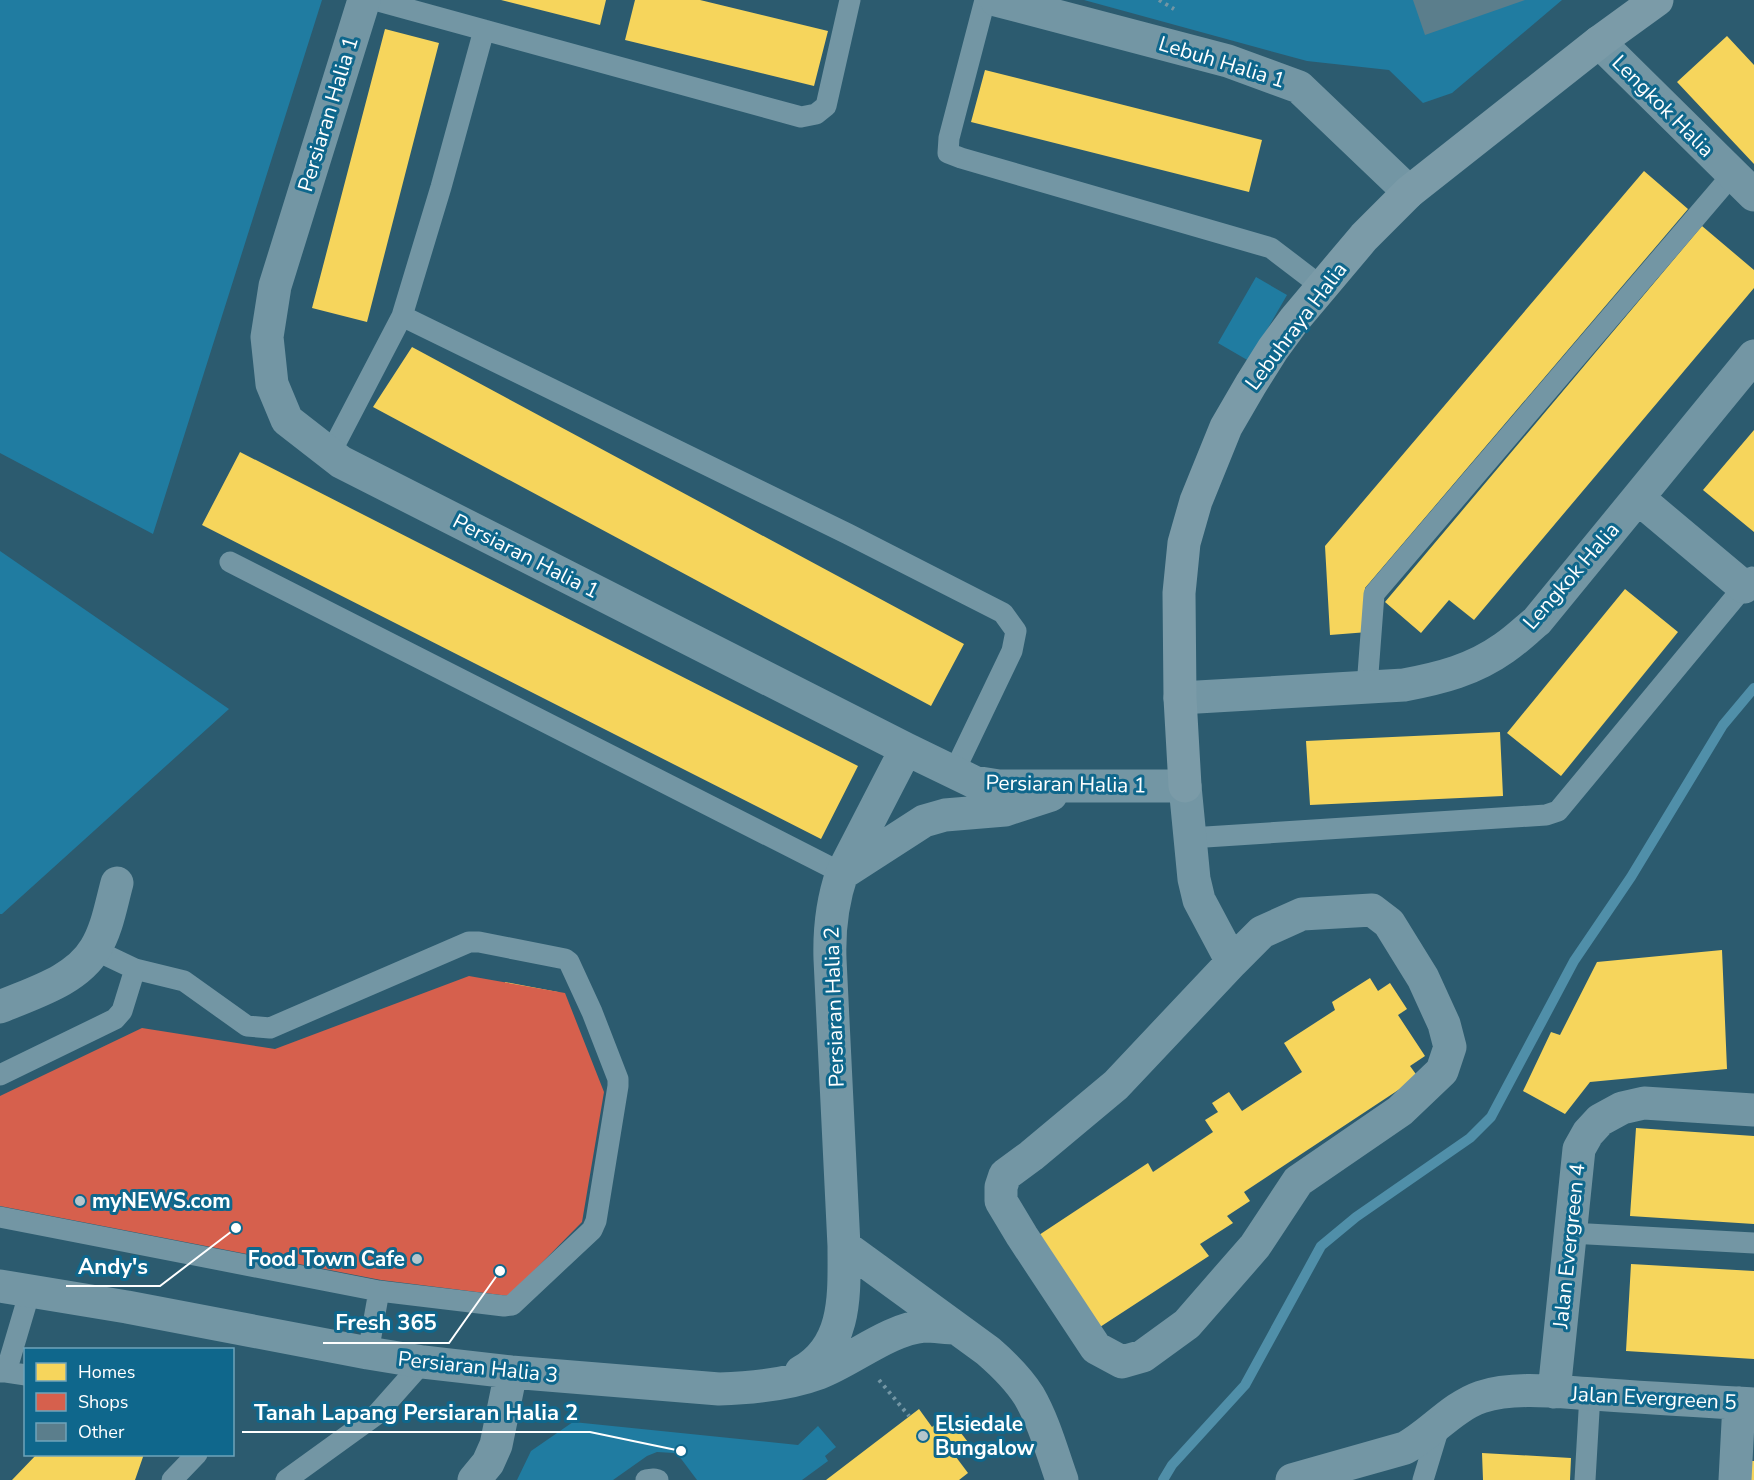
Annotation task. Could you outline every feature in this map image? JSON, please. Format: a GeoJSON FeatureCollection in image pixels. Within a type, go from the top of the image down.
{"type":"FeatureCollection","features":[{"type":"Feature","properties":{"kind":"street","name":"Persiaran Halia 1"},"geometry":{"type":"LineString","coordinates":[[364,0],[275,286],[267,337],[272,384],[287,420],[341,462],[974,782],[999,786],[1185,786]]}},
{"type":"Feature","properties":{"kind":"street","name":"Lebuh Halia 1"},"geometry":{"type":"LineString","coordinates":[[996,0],[1228,61],[1299,87],[1409,192]]}},
{"type":"Feature","properties":{"kind":"street","name":"Lebuhraya Halia"},"geometry":{"type":"LineString","coordinates":[[1185,786],[1180,698],[1179,593],[1184,543],[1196,501],[1226,427],[1251,384],[1284,334],[1322,287],[1364,237],[1409,192],[1599,42],[1657,0]]}},
{"type":"Feature","properties":{"kind":"street","name":"Lengkok Halia"},"geometry":{"type":"LineString","coordinates":[[1599,42],[1743,185]]}},
{"type":"Feature","properties":{"kind":"street","name":"Lengkok Halia"},"geometry":{"type":"LineString","coordinates":[[1180,698],[1367,687],[1438,679],[1469,668],[1505,648],[1537,621],[1754,356]]}},
{"type":"Feature","properties":{"kind":"street"},"geometry":{"type":"LineString","coordinates":[[1638,498],[1749,581]]}},
{"type":"Feature","properties":{"kind":"street","name":"Persiaran Halia 2"},"geometry":{"type":"LineString","coordinates":[[781,1383],[806,1370],[824,1355],[835,1336],[841,1312],[844,1290],[844,1246],[829,936],[831,913],[842,873],[906,749]]}},
{"type":"Feature","properties":{"kind":"street"},"geometry":{"type":"LineString","coordinates":[[842,873],[924,821],[945,815],[1005,810],[1075,786]]}},
{"type":"Feature","properties":{"kind":"street"},"geometry":{"type":"LineString","coordinates":[[1185,786],[1194,879],[1199,900],[1232,962]]}},
{"type":"Feature","properties":{"kind":"street"},"geometry":{"type":"LineString","coordinates":[[0,1007],[61,980],[82,965],[94,950],[103,933],[117,883]]}},
{"type":"Feature","properties":{"kind":"street"},"geometry":{"type":"LineString","coordinates":[[1372,910],[1389,923],[1423,978],[1444,1024],[1450,1047],[1442,1071],[1400,1111],[1298,1181],[1255,1246],[1187,1324],[1143,1356],[1122,1362],[1096,1348],[1016,1227],[1001,1201],[1001,1187],[1005,1175],[1116,1085],[1232,962],[1262,932],[1302,914],[1372,910]]}},
{"type":"Feature","properties":{"kind":"street","name":"Jalan Evergreen 4"},"geometry":{"type":"LineString","coordinates":[[1554,1392],[1579,1149],[1588,1133],[1600,1120],[1622,1108],[1644,1102],[1754,1110]]}},
{"type":"Feature","properties":{"kind":"street"},"geometry":{"type":"LineString","coordinates":[[844,1246],[988,1351],[1001,1363],[1028,1394],[1038,1413],[1062,1480]]}},
{"type":"Feature","properties":{"kind":"street","name":"Persiaran Halia 3"},"geometry":{"type":"LineString","coordinates":[[15,1288],[423,1362],[684,1387],[752,1388],[781,1383]]}},
{"type":"Feature","properties":{"kind":"street"},"geometry":{"type":"LineString","coordinates":[[781,1383],[819,1373],[878,1342],[907,1330],[924,1326],[957,1328]]}},
{"type":"Feature","properties":{"kind":"street"},"geometry":{"type":"LineString","coordinates":[[474,1480],[488,1463],[496,1445],[511,1372]]}},
{"type":"Feature","properties":{"kind":"street","name":"Jalan Evergreen 5"},"geometry":{"type":"LineString","coordinates":[[1292,1480],[1405,1448],[1418,1441],[1465,1405],[1497,1393],[1554,1392],[1747,1403]]}},
{"type":"Feature","properties":{"kind":"street"},"geometry":{"type":"LineString","coordinates":[[1735,1480],[1747,1403]]}},
{"type":"Feature","properties":{"kind":"lane"},"geometry":{"type":"LineString","coordinates":[[375,0],[801,117],[816,114],[826,106],[850,0]]}},
{"type":"Feature","properties":{"kind":"lane"},"geometry":{"type":"LineString","coordinates":[[985,0],[949,138],[948,153],[1271,248],[1322,287]]}},
{"type":"Feature","properties":{"kind":"lane"},"geometry":{"type":"LineString","coordinates":[[330,454],[402,316],[438,197],[484,30]]}},
{"type":"Feature","properties":{"kind":"lane"},"geometry":{"type":"LineString","coordinates":[[1367,687],[1374,594],[1743,185]]}},
{"type":"Feature","properties":{"kind":"lane"},"geometry":{"type":"LineString","coordinates":[[402,316],[848,534],[1002,613],[1016,631],[1012,651],[954,772]]}},
{"type":"Feature","properties":{"kind":"lane"},"geometry":{"type":"LineString","coordinates":[[230,562],[842,873]]}},
{"type":"Feature","properties":{"kind":"lane"},"geometry":{"type":"LineString","coordinates":[[1190,838],[1546,815],[1558,811],[1749,581]]}},
{"type":"Feature","properties":{"kind":"lane"},"geometry":{"type":"LineString","coordinates":[[0,1217],[379,1291],[504,1306],[512,1305],[592,1230],[596,1221],[597,1173],[618,1079],[592,1012],[569,962],[565,959],[469,942],[270,1028],[247,1026],[184,981],[135,969],[94,950]]}},
{"type":"Feature","properties":{"kind":"lane"},"geometry":{"type":"LineString","coordinates":[[0,1075],[115,1019],[122,1011],[135,969]]}},
{"type":"Feature","properties":{"kind":"lane"},"geometry":{"type":"LineString","coordinates":[[1570,1233],[1754,1243]]}},
{"type":"Feature","properties":{"kind":"lane"},"geometry":{"type":"LineString","coordinates":[[11,1373],[15,1288]]}},
{"type":"Feature","properties":{"kind":"lane"},"geometry":{"type":"LineString","coordinates":[[368,1353],[379,1291]]}},
{"type":"Feature","properties":{"kind":"lane"},"geometry":{"type":"LineString","coordinates":[[286,1480],[376,1415],[423,1362]]}},
{"type":"Feature","properties":{"kind":"lane"},"geometry":{"type":"LineString","coordinates":[[1585,1480],[1590,1394]]}},
{"type":"Feature","properties":{"kind":"lane"},"geometry":{"type":"LineString","coordinates":[[1423,1480],[1440,1424]]}},
{"type":"Feature","properties":{"kind":"lane"},"geometry":{"type":"LineString","coordinates":[[172,1480],[196,1456]]}},
{"type":"Feature","properties":{"kind":"lane"},"geometry":{"type":"LineString","coordinates":[[646,1480],[658,1480]]}},
{"type":"Feature","properties":{"kind":"path"},"geometry":{"type":"LineString","coordinates":[[880,1382],[909,1416]]}},
{"type":"Feature","properties":{"kind":"shaded area"},"geometry":{"type":"Polygon","coordinates":[[[0,0],[322,0],[153,534],[0,453],[0,0]]]}},
{"type":"Feature","properties":{"kind":"shaded area"},"geometry":{"type":"Polygon","coordinates":[[[1084,0],[1562,0],[1452,93],[1423,103],[1389,70],[1307,61],[1084,0]]]}},
{"type":"Feature","properties":{"kind":"shaded area"},"geometry":{"type":"Polygon","coordinates":[[[1256,277],[1287,295],[1249,361],[1218,343],[1256,277]]]}},
{"type":"Feature","properties":{"kind":"shaded area"},"geometry":{"type":"Polygon","coordinates":[[[0,551],[229,709],[2,914],[0,914],[0,551]]]}},
{"type":"Feature","properties":{"kind":"shaded area"},"geometry":{"type":"Polygon","coordinates":[[[573,1422],[798,1445],[818,1426],[836,1447],[825,1456],[828,1461],[802,1480],[697,1480],[679,1456],[674,1453],[657,1452],[647,1456],[613,1480],[517,1480],[531,1451],[573,1422]]]}},
{"type":"Feature","properties":{"kind":"building: Homes"},"geometry":{"type":"Polygon","coordinates":[[[501,0],[606,0],[600,25],[501,0]]]}},
{"type":"Feature","properties":{"kind":"building: Homes"},"geometry":{"type":"Polygon","coordinates":[[[635,0],[700,0],[828,31],[814,86],[625,40],[635,0]]]}},
{"type":"Feature","properties":{"kind":"building: Homes"},"geometry":{"type":"Polygon","coordinates":[[[385,29],[439,43],[367,322],[312,308],[385,29]]]}},
{"type":"Feature","properties":{"kind":"building: Homes"},"geometry":{"type":"Polygon","coordinates":[[[1727,36],[1754,65],[1754,164],[1677,82],[1727,36]]]}},
{"type":"Feature","properties":{"kind":"building: Homes"},"geometry":{"type":"Polygon","coordinates":[[[985,70],[1262,140],[1249,192],[971,122],[985,70]]]}},
{"type":"Feature","properties":{"kind":"building: Homes"},"geometry":{"type":"Polygon","coordinates":[[[1644,171],[1688,209],[1365,588],[1368,632],[1330,635],[1325,546],[1644,171]]]}},
{"type":"Feature","properties":{"kind":"building: Homes"},"geometry":{"type":"Polygon","coordinates":[[[1702,226],[1754,270],[1754,288],[1474,620],[1449,600],[1421,633],[1385,602],[1702,226]]]}},
{"type":"Feature","properties":{"kind":"building: Homes"},"geometry":{"type":"Polygon","coordinates":[[[412,347],[964,644],[931,706],[373,407],[412,347]]]}},
{"type":"Feature","properties":{"kind":"building: Homes"},"geometry":{"type":"Polygon","coordinates":[[[1754,430],[1754,532],[1703,490],[1754,430]]]}},
{"type":"Feature","properties":{"kind":"building: Homes"},"geometry":{"type":"Polygon","coordinates":[[[240,452],[858,766],[821,839],[202,525],[240,452]]]}},
{"type":"Feature","properties":{"kind":"building: Homes"},"geometry":{"type":"Polygon","coordinates":[[[1625,589],[1678,632],[1561,776],[1507,733],[1625,589]]]}},
{"type":"Feature","properties":{"kind":"building: Homes"},"geometry":{"type":"Polygon","coordinates":[[[1500,732],[1503,796],[1310,805],[1306,741],[1500,732]]]}},
{"type":"Feature","properties":{"kind":"building: Homes"},"geometry":{"type":"Polygon","coordinates":[[[1722,950],[1727,1069],[1590,1082],[1565,1114],[1523,1091],[1551,1032],[1560,1035],[1597,962],[1722,950]]]}},
{"type":"Feature","properties":{"kind":"building: Homes"},"geometry":{"type":"Polygon","coordinates":[[[1370,978],[1378,991],[1390,983],[1407,1009],[1398,1015],[1425,1056],[1410,1066],[1418,1077],[1244,1192],[1250,1201],[1227,1216],[1233,1223],[1200,1244],[1209,1256],[1100,1327],[1039,1235],[1148,1163],[1153,1172],[1213,1132],[1205,1120],[1218,1112],[1212,1103],[1229,1092],[1242,1111],[1302,1072],[1284,1043],[1335,1010],[1332,1002],[1370,978]]]}},
{"type":"Feature","properties":{"kind":"building: Homes"},"geometry":{"type":"Polygon","coordinates":[[[505,982],[558,992],[532,1131],[425,1111],[428,1096],[386,1089],[396,1039],[420,1043],[424,1020],[437,1023],[442,997],[500,1008],[505,982]]]}},
{"type":"Feature","properties":{"kind":"building: Homes"},"geometry":{"type":"Polygon","coordinates":[[[333,1095],[381,1104],[351,1263],[211,1236],[222,1177],[253,1183],[263,1135],[289,1140],[291,1128],[326,1134],[333,1095]]]}},
{"type":"Feature","properties":{"kind":"building: Homes"},"geometry":{"type":"Polygon","coordinates":[[[1636,1128],[1754,1136],[1754,1224],[1630,1216],[1636,1128]]]}},
{"type":"Feature","properties":{"kind":"building: Homes"},"geometry":{"type":"Polygon","coordinates":[[[1631,1264],[1754,1271],[1754,1359],[1626,1351],[1631,1264]]]}},
{"type":"Feature","properties":{"kind":"building: Homes","name":"Elsiedale Bungalow"},"geometry":{"type":"Polygon","coordinates":[[[919,1409],[932,1427],[947,1415],[971,1446],[956,1457],[968,1473],[959,1480],[826,1480],[919,1409]]]}},
{"type":"Feature","properties":{"kind":"building: Homes"},"geometry":{"type":"Polygon","coordinates":[[[1482,1453],[1571,1458],[1570,1480],[1483,1480],[1482,1453]]]}},
{"type":"Feature","properties":{"kind":"building: Homes"},"geometry":{"type":"Polygon","coordinates":[[[35,1456],[143,1456],[135,1480],[12,1480],[35,1456]]]}},
{"type":"Feature","properties":{"kind":"building: Homes"},"geometry":{"type":"Polygon","coordinates":[[[1746,1461],[1754,1461],[1754,1480],[1746,1480],[1746,1461]]]}},
{"type":"Feature","properties":{"kind":"building: Shops"},"geometry":{"type":"Polygon","coordinates":[[[469,976],[565,993],[604,1092],[582,1222],[509,1296],[381,1280],[0,1206],[0,1096],[142,1028],[275,1049],[469,976]]]}},
{"type":"Feature","properties":{"kind":"building: Other"},"geometry":{"type":"Polygon","coordinates":[[[1413,0],[1525,0],[1425,35],[1413,0]]]}},
{"type":"Feature","properties":{"kind":"waterway"},"geometry":{"type":"LineString","coordinates":[[1163,1480],[1172,1465],[1245,1385],[1321,1246],[1356,1217],[1470,1138],[1491,1117],[1574,961],[1631,877],[1723,725],[1754,688]]}},
{"type":"Feature","properties":{"kind":"place","name":"myNEWS.com"},"geometry":{"type":"Point","coordinates":[80,1201]}},
{"type":"Feature","properties":{"kind":"place","name":"Andy's"},"geometry":{"type":"Point","coordinates":[236,1228]}},
{"type":"Feature","properties":{"kind":"place","name":"Food Town Cafe"},"geometry":{"type":"Point","coordinates":[417,1259]}},
{"type":"Feature","properties":{"kind":"place","name":"Fresh 365"},"geometry":{"type":"Point","coordinates":[500,1271]}},
{"type":"Feature","properties":{"kind":"place","name":"Elsiedale Bungalow"},"geometry":{"type":"Point","coordinates":[923,1436]}},
{"type":"Feature","properties":{"kind":"place","name":"Tanah Lapang Persiaran Halia 2"},"geometry":{"type":"Point","coordinates":[681,1451]}}]}
